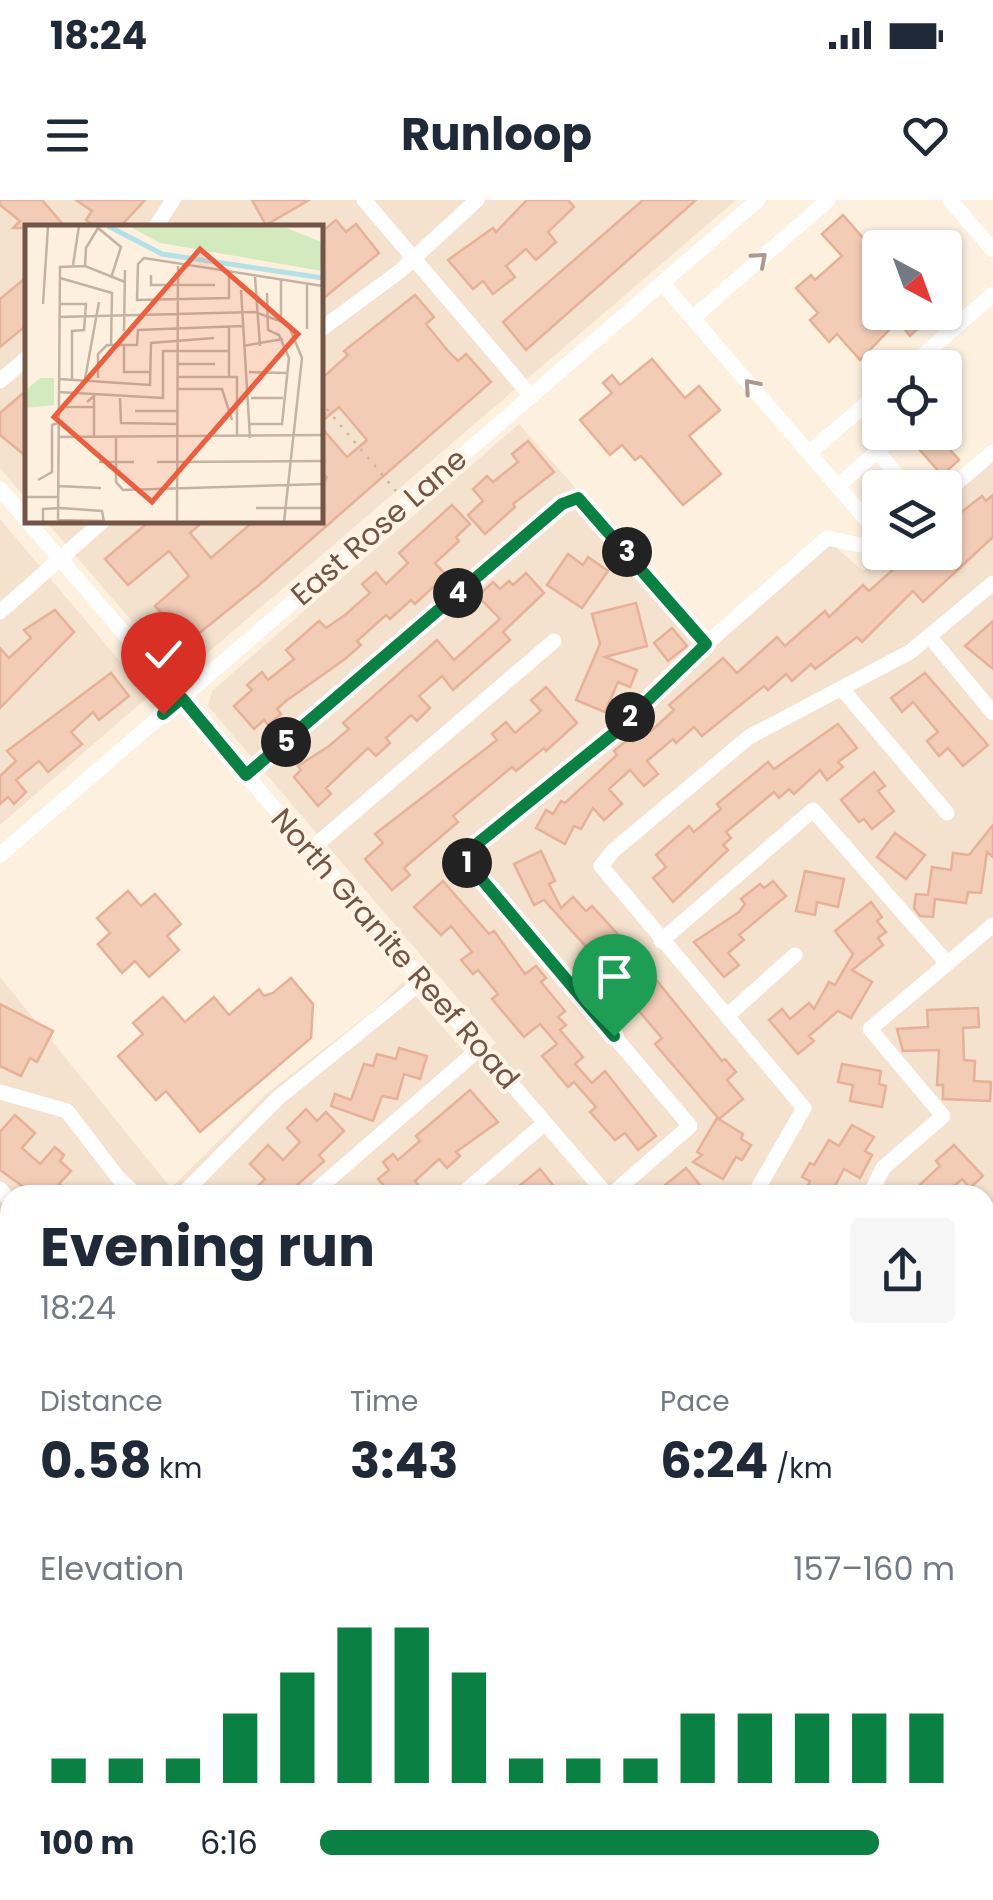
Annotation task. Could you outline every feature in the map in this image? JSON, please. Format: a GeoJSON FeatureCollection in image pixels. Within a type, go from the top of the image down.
{"type":"FeatureCollection","features":[{"type":"Feature","properties":{"kind":"street"},"geometry":{"type":"LineString","coordinates":[[158,225],[173,200]]}},
{"type":"Feature","properties":{"kind":"street"},"geometry":{"type":"LineString","coordinates":[[364,200],[531,396]]}},
{"type":"Feature","properties":{"kind":"street"},"geometry":{"type":"LineString","coordinates":[[322,329],[415,259],[478,200]]}},
{"type":"Feature","properties":{"kind":"street","name":"East Rose Lane"},"geometry":{"type":"LineString","coordinates":[[0,856],[758,200]]}},
{"type":"Feature","properties":{"kind":"street"},"geometry":{"type":"LineString","coordinates":[[692,318],[828,200]]}},
{"type":"Feature","properties":{"kind":"street"},"geometry":{"type":"LineString","coordinates":[[950,200],[993,250]]}},
{"type":"Feature","properties":{"kind":"street"},"geometry":{"type":"LineString","coordinates":[[662,283],[862,513]]}},
{"type":"Feature","properties":{"kind":"street"},"geometry":{"type":"LineString","coordinates":[[929,350],[993,294]]}},
{"type":"Feature","properties":{"kind":"street"},"geometry":{"type":"LineString","coordinates":[[0,381],[25,360]]}},
{"type":"Feature","properties":{"kind":"street"},"geometry":{"type":"LineString","coordinates":[[809,453],[862,407]]}},
{"type":"Feature","properties":{"kind":"street"},"geometry":{"type":"LineString","coordinates":[[838,486],[878,452],[894,470]]}},
{"type":"Feature","properties":{"kind":"street"},"geometry":{"type":"LineString","coordinates":[[962,479],[993,452]]}},
{"type":"Feature","properties":{"kind":"street","name":"North Granite Reef Road"},"geometry":{"type":"LineString","coordinates":[[0,488],[25,517]]}},
{"type":"Feature","properties":{"kind":"street"},"geometry":{"type":"LineString","coordinates":[[246,775],[562,504],[578,498],[706,644]]}},
{"type":"Feature","properties":{"kind":"street","name":"North Granite Reef Road"},"geometry":{"type":"LineString","coordinates":[[30,522],[600,1185]]}},
{"type":"Feature","properties":{"kind":"street"},"geometry":{"type":"LineString","coordinates":[[0,612],[102,522]]}},
{"type":"Feature","properties":{"kind":"street"},"geometry":{"type":"LineString","coordinates":[[621,1185],[690,1126],[462,856],[613,734],[706,644],[827,538],[862,546]]}},
{"type":"Feature","properties":{"kind":"street"},"geometry":{"type":"LineString","coordinates":[[760,1185],[804,1108],[600,866],[749,738],[930,637],[993,583]]}},
{"type":"Feature","properties":{"kind":"street"},"geometry":{"type":"LineString","coordinates":[[930,637],[993,713]]}},
{"type":"Feature","properties":{"kind":"street"},"geometry":{"type":"LineString","coordinates":[[310,850],[554,641]]}},
{"type":"Feature","properties":{"kind":"street"},"geometry":{"type":"LineString","coordinates":[[842,689],[946,813]]}},
{"type":"Feature","properties":{"kind":"street"},"geometry":{"type":"LineString","coordinates":[[662,941],[813,810],[947,964]]}},
{"type":"Feature","properties":{"kind":"street"},"geometry":{"type":"LineString","coordinates":[[875,1185],[883,1168],[944,1116],[870,1029],[993,925]]}},
{"type":"Feature","properties":{"kind":"street"},"geometry":{"type":"LineString","coordinates":[[727,1016],[795,955]]}},
{"type":"Feature","properties":{"kind":"street"},"geometry":{"type":"LineString","coordinates":[[192,1185],[278,1098],[424,980]]}},
{"type":"Feature","properties":{"kind":"street"},"geometry":{"type":"LineString","coordinates":[[322,1185],[480,1048]]}},
{"type":"Feature","properties":{"kind":"street"},"geometry":{"type":"LineString","coordinates":[[0,1092],[67,1111],[125,1185]]}},
{"type":"Feature","properties":{"kind":"street"},"geometry":{"type":"LineString","coordinates":[[474,1185],[545,1123]]}},
{"type":"Feature","properties":{"kind":"street"},"geometry":{"type":"LineString","coordinates":[[168,1900],[176,1900]]}},
{"type":"Feature","properties":{"kind":"path"},"geometry":{"type":"LineString","coordinates":[[322,404],[396,491]]}},
{"type":"Feature","properties":{"kind":"shaded area"},"geometry":{"type":"Polygon","coordinates":[[[0,200],[736,200],[185,672],[174,670],[47,522],[322,522],[322,225],[25,225],[25,498],[0,468],[0,200]]]}},
{"type":"Feature","properties":{"kind":"shaded area"},"geometry":{"type":"Polygon","coordinates":[[[519,424],[712,643],[831,543],[863,571],[962,570],[962,487],[993,461],[993,1185],[174,1185],[265,1095],[378,1007],[403,982],[472,1061],[496,1043],[208,706],[212,691],[519,424]]]}},
{"type":"Feature","properties":{"kind":"shaded area"},"geometry":{"type":"Polygon","coordinates":[[[0,519],[149,696],[0,825],[0,519]]]}},
{"type":"Feature","properties":{"kind":"shaded area"},"geometry":{"type":"Polygon","coordinates":[[[0,977],[169,1185],[0,1185],[0,977]]]}},
{"type":"Feature","properties":{"kind":"building"},"geometry":{"type":"Polygon","coordinates":[[[0,200],[42,200],[63,225],[13,228],[20,221],[0,205],[0,200]]]}},
{"type":"Feature","properties":{"kind":"building"},"geometry":{"type":"Polygon","coordinates":[[[76,200],[145,200],[122,225],[93,225],[86,220],[92,211],[76,200]]]}},
{"type":"Feature","properties":{"kind":"building"},"geometry":{"type":"Polygon","coordinates":[[[252,200],[309,200],[266,225],[252,200]]]}},
{"type":"Feature","properties":{"kind":"building"},"geometry":{"type":"Polygon","coordinates":[[[527,200],[568,200],[574,207],[548,232],[556,242],[536,260],[526,249],[506,266],[515,277],[493,294],[483,281],[473,289],[448,260],[493,228],[496,232],[527,200]]]}},
{"type":"Feature","properties":{"kind":"building"},"geometry":{"type":"Polygon","coordinates":[[[643,200],[696,200],[526,350],[503,322],[643,200]]]}},
{"type":"Feature","properties":{"kind":"building"},"geometry":{"type":"Polygon","coordinates":[[[843,215],[862,237],[862,330],[889,330],[870,350],[862,350],[860,360],[837,334],[829,342],[810,320],[818,313],[796,288],[811,275],[815,280],[842,256],[822,234],[843,215]]]}},
{"type":"Feature","properties":{"kind":"building"},"geometry":{"type":"Polygon","coordinates":[[[336,220],[346,232],[356,224],[379,253],[322,299],[322,231],[336,220]]]}},
{"type":"Feature","properties":{"kind":"building"},"geometry":{"type":"Polygon","coordinates":[[[25,278],[25,326],[0,347],[0,299],[25,278]]]}},
{"type":"Feature","properties":{"kind":"building"},"geometry":{"type":"Polygon","coordinates":[[[415,295],[434,317],[426,324],[448,351],[458,361],[466,354],[491,382],[259,585],[182,647],[158,620],[164,616],[155,606],[189,576],[169,551],[128,585],[105,559],[149,522],[203,522],[190,533],[211,558],[253,522],[322,522],[322,483],[327,478],[322,472],[322,428],[347,457],[367,440],[339,407],[322,421],[322,378],[348,355],[344,351],[415,295]]]}},
{"type":"Feature","properties":{"kind":"building"},"geometry":{"type":"Polygon","coordinates":[[[652,359],[685,398],[699,386],[720,410],[689,436],[721,474],[683,505],[641,456],[635,460],[622,445],[610,455],[580,420],[612,393],[603,383],[612,375],[620,385],[652,359]]]}},
{"type":"Feature","properties":{"kind":"building"},"geometry":{"type":"Polygon","coordinates":[[[25,392],[25,456],[0,435],[0,413],[25,392]]]}},
{"type":"Feature","properties":{"kind":"building"},"geometry":{"type":"Polygon","coordinates":[[[528,441],[554,472],[513,504],[515,507],[485,534],[468,515],[483,501],[473,489],[487,476],[493,482],[518,462],[512,454],[528,441]]]}},
{"type":"Feature","properties":{"kind":"building"},"geometry":{"type":"Polygon","coordinates":[[[920,450],[950,450],[959,460],[948,470],[938,470],[920,450]]]}},
{"type":"Feature","properties":{"kind":"building"},"geometry":{"type":"Polygon","coordinates":[[[993,495],[993,537],[962,566],[962,512],[982,496],[986,501],[993,495]]]}},
{"type":"Feature","properties":{"kind":"building"},"geometry":{"type":"Polygon","coordinates":[[[452,505],[470,524],[456,537],[459,541],[435,563],[446,575],[415,604],[411,600],[390,619],[386,615],[357,641],[361,645],[345,659],[286,701],[277,709],[281,714],[268,725],[264,720],[254,729],[234,706],[252,690],[247,685],[262,672],[268,680],[294,659],[286,650],[319,621],[326,628],[345,615],[370,593],[362,584],[376,572],[386,584],[408,563],[399,553],[452,505]]]}},
{"type":"Feature","properties":{"kind":"building"},"geometry":{"type":"Polygon","coordinates":[[[568,554],[583,565],[588,557],[608,571],[582,608],[547,585],[568,554]]]}},
{"type":"Feature","properties":{"kind":"building"},"geometry":{"type":"Polygon","coordinates":[[[893,570],[957,570],[923,602],[913,591],[862,642],[857,637],[815,669],[811,664],[792,681],[786,674],[768,690],[764,686],[702,736],[694,727],[676,743],[673,739],[647,761],[658,774],[644,786],[630,770],[609,789],[622,804],[604,820],[593,808],[581,829],[574,826],[565,844],[536,828],[546,810],[553,814],[561,801],[565,803],[617,755],[614,751],[630,738],[633,742],[648,729],[650,732],[674,710],[669,705],[723,658],[737,673],[777,637],[785,646],[825,611],[829,617],[863,585],[869,591],[893,570]]]}},
{"type":"Feature","properties":{"kind":"building"},"geometry":{"type":"Polygon","coordinates":[[[526,573],[544,593],[503,632],[510,640],[453,690],[442,676],[419,696],[430,708],[417,721],[411,715],[386,738],[390,743],[376,756],[368,748],[326,788],[331,794],[318,806],[294,777],[301,770],[298,766],[349,729],[343,723],[437,640],[454,660],[500,619],[478,596],[493,582],[500,589],[509,581],[513,585],[526,573]]]}},
{"type":"Feature","properties":{"kind":"building"},"geometry":{"type":"Polygon","coordinates":[[[636,603],[647,646],[605,657],[637,670],[630,687],[618,682],[605,712],[576,700],[600,644],[592,614],[636,603]]]}},
{"type":"Feature","properties":{"kind":"building"},"geometry":{"type":"Polygon","coordinates":[[[55,610],[74,632],[0,708],[0,648],[9,658],[31,638],[24,630],[55,610]]]}},
{"type":"Feature","properties":{"kind":"building"},"geometry":{"type":"Polygon","coordinates":[[[993,621],[993,669],[965,646],[993,621]]]}},
{"type":"Feature","properties":{"kind":"building"},"geometry":{"type":"Polygon","coordinates":[[[672,628],[687,646],[668,661],[654,643],[672,628]]]}},
{"type":"Feature","properties":{"kind":"building"},"geometry":{"type":"Polygon","coordinates":[[[111,673],[129,696],[99,720],[93,712],[71,732],[82,744],[48,772],[39,761],[16,780],[26,792],[14,804],[8,797],[0,804],[0,776],[16,761],[7,751],[111,673]]]}},
{"type":"Feature","properties":{"kind":"building"},"geometry":{"type":"Polygon","coordinates":[[[925,673],[988,745],[963,766],[948,748],[939,756],[927,741],[938,732],[913,702],[902,712],[891,698],[925,673]]]}},
{"type":"Feature","properties":{"kind":"building"},"geometry":{"type":"Polygon","coordinates":[[[546,687],[577,723],[546,751],[544,748],[516,771],[512,767],[453,816],[458,822],[404,868],[410,875],[392,890],[365,859],[383,843],[375,834],[497,740],[492,734],[506,722],[515,733],[541,711],[531,700],[546,687]]]}},
{"type":"Feature","properties":{"kind":"building"},"geometry":{"type":"Polygon","coordinates":[[[838,724],[857,748],[838,762],[843,767],[827,780],[820,770],[794,794],[789,789],[779,798],[774,792],[726,832],[731,838],[723,845],[728,850],[673,902],[653,878],[666,867],[656,855],[689,826],[694,832],[721,809],[717,804],[768,762],[774,769],[838,724]]]}},
{"type":"Feature","properties":{"kind":"building"},"geometry":{"type":"Polygon","coordinates":[[[874,772],[885,786],[878,791],[894,811],[872,829],[864,819],[859,822],[841,800],[874,772]]]}},
{"type":"Feature","properties":{"kind":"building"},"geometry":{"type":"Polygon","coordinates":[[[993,825],[993,857],[987,852],[981,893],[968,892],[966,903],[935,899],[933,917],[920,916],[914,908],[916,894],[928,895],[932,867],[951,870],[953,853],[969,855],[993,825]]]}},
{"type":"Feature","properties":{"kind":"building"},"geometry":{"type":"Polygon","coordinates":[[[895,833],[925,855],[906,879],[877,857],[895,833]]]}},
{"type":"Feature","properties":{"kind":"building"},"geometry":{"type":"Polygon","coordinates":[[[541,851],[555,881],[549,884],[561,908],[573,897],[586,911],[592,906],[624,941],[615,949],[637,974],[645,966],[722,1061],[725,1059],[736,1072],[727,1080],[743,1099],[719,1119],[655,1044],[662,1038],[638,1010],[634,1014],[583,954],[588,949],[544,900],[534,905],[514,864],[541,851]]]}},
{"type":"Feature","properties":{"kind":"building"},"geometry":{"type":"Polygon","coordinates":[[[805,871],[844,879],[838,907],[817,902],[815,915],[796,911],[805,871]]]}},
{"type":"Feature","properties":{"kind":"building"},"geometry":{"type":"Polygon","coordinates":[[[443,881],[489,934],[494,931],[525,974],[536,966],[546,978],[541,982],[565,1011],[558,1017],[566,1025],[560,1030],[583,1057],[575,1064],[592,1083],[605,1071],[656,1136],[638,1150],[625,1133],[615,1140],[590,1112],[596,1107],[574,1082],[568,1087],[542,1056],[557,1044],[540,1024],[524,1037],[492,999],[498,994],[478,970],[473,974],[461,960],[472,952],[451,926],[441,935],[414,907],[443,881]]]}},
{"type":"Feature","properties":{"kind":"building"},"geometry":{"type":"Polygon","coordinates":[[[773,881],[786,896],[739,935],[744,940],[728,953],[739,965],[724,977],[694,942],[739,912],[745,904],[741,899],[760,884],[764,888],[773,881]]]}},
{"type":"Feature","properties":{"kind":"building"},"geometry":{"type":"Polygon","coordinates":[[[128,891],[141,906],[155,894],[181,924],[167,936],[179,950],[149,977],[135,961],[122,973],[98,944],[110,933],[97,918],[128,891]]]}},
{"type":"Feature","properties":{"kind":"building"},"geometry":{"type":"Polygon","coordinates":[[[871,902],[882,917],[877,921],[886,932],[878,938],[883,945],[852,970],[872,982],[851,1018],[838,1011],[809,1036],[814,1041],[798,1054],[769,1020],[782,1009],[790,1019],[809,1003],[814,1009],[829,982],[835,985],[853,954],[835,931],[871,902]]]}},
{"type":"Feature","properties":{"kind":"building"},"geometry":{"type":"Polygon","coordinates":[[[291,978],[313,1004],[311,1038],[200,1132],[166,1091],[156,1100],[118,1056],[143,1034],[133,1023],[163,997],[185,1022],[214,997],[229,1015],[259,989],[264,996],[273,993],[291,978]]]}},
{"type":"Feature","properties":{"kind":"building"},"geometry":{"type":"Polygon","coordinates":[[[0,1004],[53,1031],[37,1062],[30,1058],[21,1076],[0,1066],[0,1004]]]}},
{"type":"Feature","properties":{"kind":"building"},"geometry":{"type":"Polygon","coordinates":[[[978,1008],[979,1027],[963,1028],[964,1060],[975,1061],[974,1081],[991,1082],[990,1101],[943,1099],[943,1085],[937,1085],[939,1050],[903,1051],[897,1029],[928,1027],[927,1010],[978,1008]]]}},
{"type":"Feature","properties":{"kind":"building"},"geometry":{"type":"Polygon","coordinates":[[[399,1048],[427,1056],[420,1079],[404,1074],[397,1099],[382,1096],[373,1121],[331,1106],[335,1094],[351,1100],[364,1064],[373,1066],[377,1054],[396,1059],[399,1048]]]}},
{"type":"Feature","properties":{"kind":"building"},"geometry":{"type":"Polygon","coordinates":[[[842,1064],[881,1071],[879,1084],[886,1086],[882,1107],[850,1101],[853,1085],[838,1082],[842,1064]]]}},
{"type":"Feature","properties":{"kind":"building"},"geometry":{"type":"Polygon","coordinates":[[[470,1090],[498,1122],[456,1152],[460,1156],[447,1168],[439,1159],[415,1181],[418,1185],[383,1185],[378,1179],[389,1170],[383,1162],[393,1154],[398,1160],[420,1141],[416,1136],[470,1090]]]}},
{"type":"Feature","properties":{"kind":"building"},"geometry":{"type":"Polygon","coordinates":[[[306,1109],[317,1121],[326,1112],[344,1131],[319,1155],[324,1161],[297,1185],[259,1185],[265,1179],[250,1164],[268,1145],[283,1160],[300,1142],[287,1128],[306,1109]]]}},
{"type":"Feature","properties":{"kind":"building"},"geometry":{"type":"Polygon","coordinates":[[[15,1115],[35,1133],[22,1148],[40,1164],[55,1147],[64,1155],[60,1161],[71,1171],[60,1185],[21,1185],[0,1170],[0,1132],[15,1115]]]}},
{"type":"Feature","properties":{"kind":"building"},"geometry":{"type":"Polygon","coordinates":[[[717,1118],[743,1134],[741,1139],[751,1145],[742,1160],[736,1157],[723,1179],[693,1162],[702,1155],[697,1152],[717,1118]]]}},
{"type":"Feature","properties":{"kind":"building"},"geometry":{"type":"Polygon","coordinates":[[[852,1125],[874,1137],[865,1151],[872,1155],[860,1178],[844,1169],[835,1185],[808,1185],[810,1181],[802,1177],[810,1163],[814,1165],[829,1140],[839,1146],[852,1125]]]}},
{"type":"Feature","properties":{"kind":"building"},"geometry":{"type":"Polygon","coordinates":[[[954,1145],[983,1176],[973,1185],[962,1179],[956,1185],[920,1185],[940,1166],[936,1161],[954,1145]]]}},
{"type":"Feature","properties":{"kind":"building"},"geometry":{"type":"Polygon","coordinates":[[[686,1168],[700,1185],[665,1185],[686,1168]]]}},
{"type":"Feature","properties":{"kind":"building"},"geometry":{"type":"Polygon","coordinates":[[[540,1169],[553,1185],[520,1185],[540,1169]]]}},
{"type":"Feature","properties":{"kind":"route"},"geometry":{"type":"LineString","coordinates":[[163,714],[182,698],[246,775],[562,504],[578,498],[706,644],[613,734],[462,856],[614,1036]]}}]}
